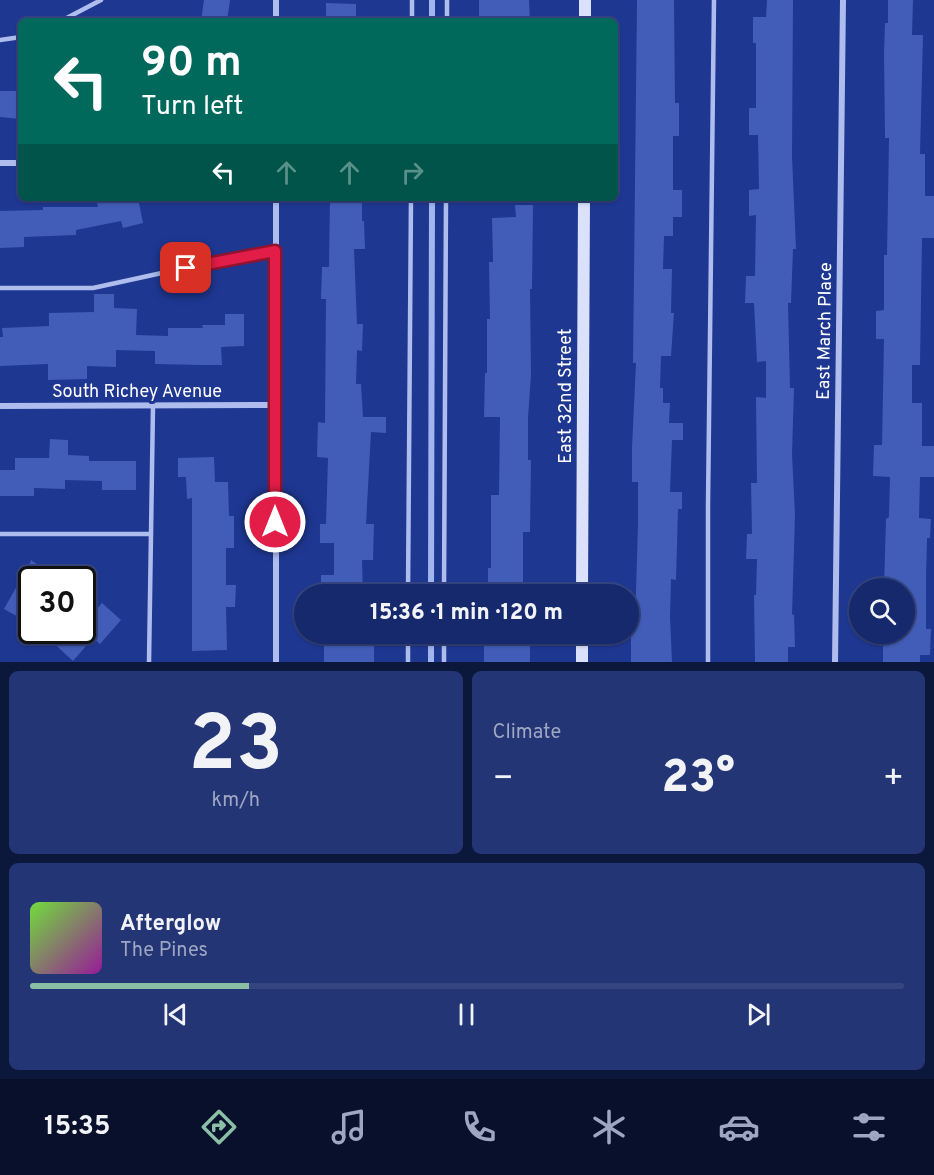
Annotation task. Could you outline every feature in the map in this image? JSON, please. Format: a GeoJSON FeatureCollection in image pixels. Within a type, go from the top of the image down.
{"type":"FeatureCollection","features":[{"type":"Feature","properties":{"kind":"street"},"geometry":{"type":"LineString","coordinates":[[276,0],[276,18]]}},
{"type":"Feature","properties":{"kind":"street"},"geometry":{"type":"LineString","coordinates":[[585,0],[585,18]]}},
{"type":"Feature","properties":{"kind":"street","name":"East March Place"},"geometry":{"type":"LineString","coordinates":[[835,662],[843,0]]}},
{"type":"Feature","properties":{"kind":"street"},"geometry":{"type":"LineString","coordinates":[[0,163],[18,163]]}},
{"type":"Feature","properties":{"kind":"street"},"geometry":{"type":"LineString","coordinates":[[276,201],[276,662]]}},
{"type":"Feature","properties":{"kind":"street","name":"East 32nd Street"},"geometry":{"type":"LineString","coordinates":[[582,584],[584,201]]}},
{"type":"Feature","properties":{"kind":"street","name":"South Richey Avenue"},"geometry":{"type":"LineString","coordinates":[[0,406],[275,405]]}},
{"type":"Feature","properties":{"kind":"street"},"geometry":{"type":"LineString","coordinates":[[582,644],[582,662]]}},
{"type":"Feature","properties":{"kind":"lane"},"geometry":{"type":"LineString","coordinates":[[67,18],[101,0]]}},
{"type":"Feature","properties":{"kind":"lane"},"geometry":{"type":"LineString","coordinates":[[412,0],[412,18]]}},
{"type":"Feature","properties":{"kind":"lane"},"geometry":{"type":"LineString","coordinates":[[447,0],[447,18]]}},
{"type":"Feature","properties":{"kind":"lane"},"geometry":{"type":"LineString","coordinates":[[708,662],[714,0]]}},
{"type":"Feature","properties":{"kind":"lane"},"geometry":{"type":"LineString","coordinates":[[0,40],[18,37]]}},
{"type":"Feature","properties":{"kind":"lane"},"geometry":{"type":"LineString","coordinates":[[408,584],[411,201]]}},
{"type":"Feature","properties":{"kind":"lane"},"geometry":{"type":"LineString","coordinates":[[444,584],[446,201]]}},
{"type":"Feature","properties":{"kind":"lane"},"geometry":{"type":"LineString","coordinates":[[0,288],[93,288],[226,259],[275,251]]}},
{"type":"Feature","properties":{"kind":"lane"},"geometry":{"type":"LineString","coordinates":[[149,662],[153,406]]}},
{"type":"Feature","properties":{"kind":"lane"},"geometry":{"type":"LineString","coordinates":[[0,534],[151,534]]}},
{"type":"Feature","properties":{"kind":"lane"},"geometry":{"type":"LineString","coordinates":[[408,644],[408,662]]}},
{"type":"Feature","properties":{"kind":"lane"},"geometry":{"type":"LineString","coordinates":[[444,644],[444,662]]}},
{"type":"Feature","properties":{"kind":"building"},"geometry":{"type":"Polygon","coordinates":[[[204,0],[230,0],[227,18],[201,18],[204,0]]]}},
{"type":"Feature","properties":{"kind":"building"},"geometry":{"type":"Polygon","coordinates":[[[479,0],[529,0],[530,18],[479,18],[479,0]]]}},
{"type":"Feature","properties":{"kind":"building"},"geometry":{"type":"Polygon","coordinates":[[[637,0],[674,0],[675,103],[679,103],[679,136],[673,136],[673,190],[682,190],[682,217],[673,217],[673,236],[664,236],[663,269],[672,269],[671,313],[674,313],[671,356],[661,356],[660,388],[663,388],[663,403],[670,403],[669,423],[683,423],[683,440],[672,440],[670,492],[682,492],[682,509],[678,509],[676,580],[671,579],[672,662],[631,662],[631,644],[639,644],[639,584],[636,584],[638,482],[632,482],[636,363],[633,363],[637,0]]]}},
{"type":"Feature","properties":{"kind":"building"},"geometry":{"type":"Polygon","coordinates":[[[767,0],[793,0],[792,156],[796,249],[793,249],[791,303],[788,303],[790,388],[794,388],[792,454],[795,515],[792,615],[794,614],[795,647],[788,647],[788,662],[755,662],[754,595],[756,595],[757,559],[746,559],[747,534],[752,534],[751,483],[757,483],[756,397],[766,398],[766,361],[757,362],[754,303],[745,303],[746,276],[755,276],[756,215],[749,216],[749,190],[759,189],[758,135],[749,135],[749,108],[756,108],[756,43],[753,43],[753,17],[766,17],[767,0]]]}},
{"type":"Feature","properties":{"kind":"building"},"geometry":{"type":"Polygon","coordinates":[[[888,0],[913,0],[912,35],[923,35],[920,154],[925,154],[925,196],[934,196],[934,238],[922,238],[920,365],[912,365],[912,403],[922,403],[922,446],[934,446],[934,477],[920,477],[919,518],[931,519],[930,538],[927,538],[926,629],[931,629],[930,655],[920,655],[920,662],[883,662],[883,644],[915,644],[915,578],[884,578],[890,477],[873,476],[874,445],[882,445],[884,339],[876,339],[876,311],[884,310],[884,255],[887,255],[889,138],[885,138],[884,53],[885,23],[888,23],[888,0]]]}},
{"type":"Feature","properties":{"kind":"building"},"geometry":{"type":"Polygon","coordinates":[[[326,3],[356,4],[356,18],[326,18],[326,3]]]}},
{"type":"Feature","properties":{"kind":"building"},"geometry":{"type":"Polygon","coordinates":[[[0,91],[18,91],[18,119],[0,117],[0,91]]]}},
{"type":"Feature","properties":{"kind":"building"},"geometry":{"type":"Polygon","coordinates":[[[97,201],[139,201],[143,223],[123,228],[121,221],[76,230],[76,235],[24,237],[24,247],[0,248],[0,211],[43,210],[43,207],[98,207],[97,201]]]}},
{"type":"Feature","properties":{"kind":"building"},"geometry":{"type":"Polygon","coordinates":[[[330,201],[362,201],[365,249],[354,249],[357,324],[363,324],[362,351],[357,350],[356,384],[361,384],[363,417],[386,417],[386,433],[371,432],[366,524],[374,524],[373,560],[362,560],[363,584],[321,584],[321,575],[334,575],[334,543],[320,543],[320,524],[326,524],[328,458],[317,457],[318,422],[325,423],[326,299],[321,299],[322,267],[329,267],[330,201]]]}},
{"type":"Feature","properties":{"kind":"building"},"geometry":{"type":"Polygon","coordinates":[[[515,205],[533,205],[532,289],[530,289],[531,375],[528,418],[528,460],[531,460],[530,532],[523,532],[523,584],[488,583],[488,568],[491,568],[491,495],[499,495],[500,417],[484,417],[487,319],[490,319],[489,262],[493,262],[492,218],[516,217],[515,205]]]}},
{"type":"Feature","properties":{"kind":"building"},"geometry":{"type":"Polygon","coordinates":[[[94,294],[114,294],[114,308],[137,309],[136,335],[168,336],[168,328],[203,328],[202,325],[225,325],[225,314],[244,314],[244,346],[221,347],[222,365],[155,364],[155,351],[116,350],[116,367],[87,366],[87,379],[48,380],[48,364],[0,366],[2,328],[49,326],[49,313],[94,312],[94,294]]]}},
{"type":"Feature","properties":{"kind":"building"},"geometry":{"type":"Polygon","coordinates":[[[50,439],[68,440],[68,455],[89,456],[89,461],[136,461],[136,490],[102,490],[102,481],[65,480],[65,489],[34,488],[34,496],[0,496],[0,470],[15,470],[15,458],[49,458],[50,439]]]}},
{"type":"Feature","properties":{"kind":"building"},"geometry":{"type":"Polygon","coordinates":[[[214,457],[215,482],[228,482],[229,516],[234,516],[234,548],[226,548],[226,585],[236,585],[235,607],[226,607],[227,650],[192,651],[192,498],[187,499],[186,477],[178,477],[178,458],[214,457]]]}},
{"type":"Feature","properties":{"kind":"building"},"geometry":{"type":"Polygon","coordinates":[[[32,559],[41,566],[28,566],[32,559]]]}},
{"type":"Feature","properties":{"kind":"building"},"geometry":{"type":"Polygon","coordinates":[[[18,584],[18,617],[4,609],[18,584]]]}},
{"type":"Feature","properties":{"kind":"building"},"geometry":{"type":"Polygon","coordinates":[[[102,603],[121,620],[100,644],[96,641],[96,610],[102,603]]]}},
{"type":"Feature","properties":{"kind":"building"},"geometry":{"type":"Polygon","coordinates":[[[54,644],[88,644],[73,661],[54,644]]]}},
{"type":"Feature","properties":{"kind":"building"},"geometry":{"type":"Polygon","coordinates":[[[324,644],[374,644],[374,662],[324,662],[324,644]]]}},
{"type":"Feature","properties":{"kind":"building"},"geometry":{"type":"Polygon","coordinates":[[[484,644],[530,644],[530,662],[484,662],[484,644]]]}},
{"type":"Feature","properties":{"kind":"waterway"},"geometry":{"type":"LineString","coordinates":[[432,0],[432,18]]}},
{"type":"Feature","properties":{"kind":"waterway"},"geometry":{"type":"LineString","coordinates":[[431,584],[432,201]]}},
{"type":"Feature","properties":{"kind":"waterway"},"geometry":{"type":"LineString","coordinates":[[431,644],[431,662]]}},
{"type":"Feature","properties":{"kind":"route"},"geometry":{"type":"LineString","coordinates":[[186,268],[275,251],[275,522]]}}]}
